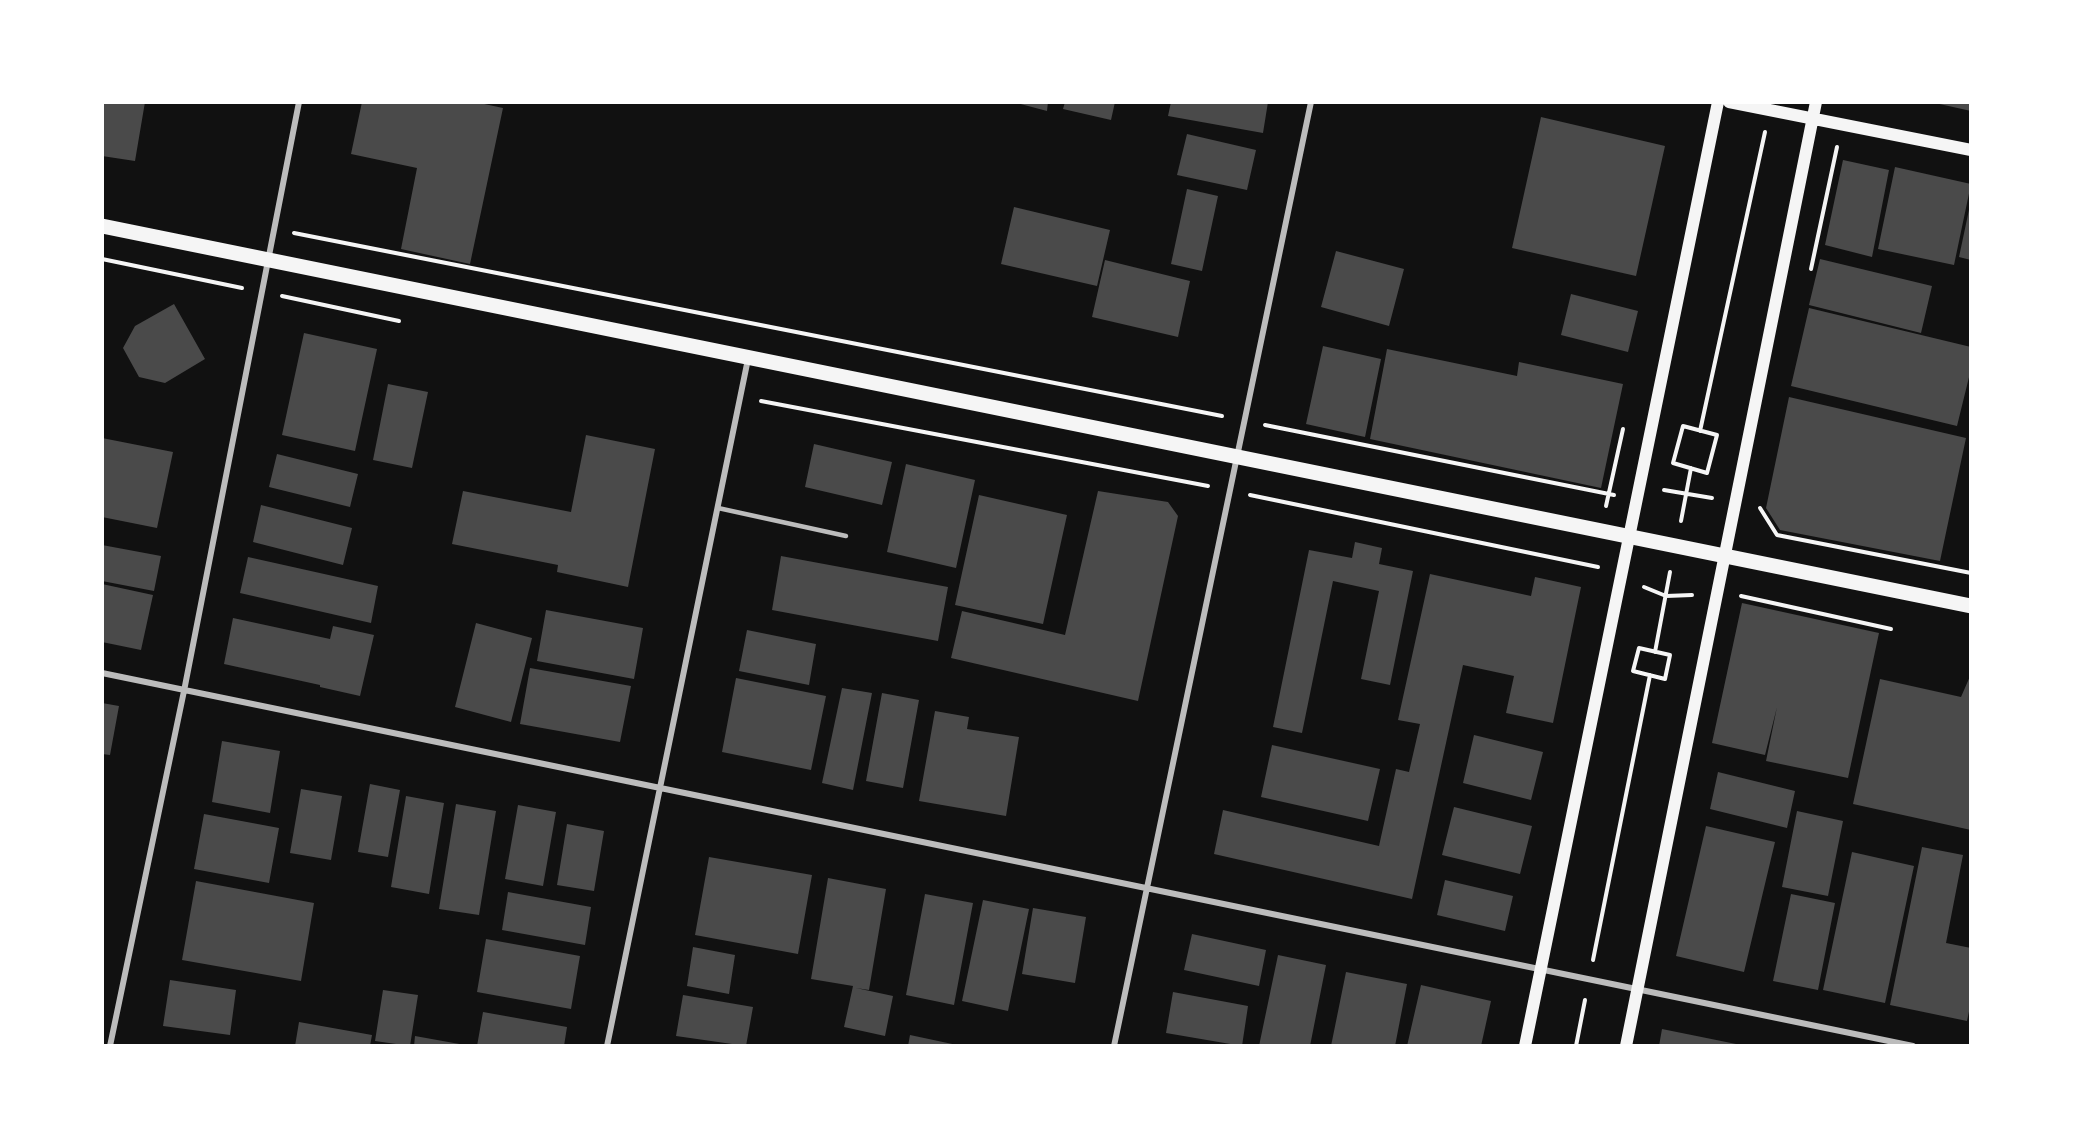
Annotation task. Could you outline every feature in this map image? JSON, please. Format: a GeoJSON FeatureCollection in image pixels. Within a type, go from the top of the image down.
{"type":"FeatureCollection","features":[{"type":"Feature","properties":{"kind":"main road"},"geometry":{"type":"LineString","coordinates":[[1525,1046],[1718,102]]}},
{"type":"Feature","properties":{"kind":"main road"},"geometry":{"type":"LineString","coordinates":[[1730,102],[1971,150]]}},
{"type":"Feature","properties":{"kind":"main road"},"geometry":{"type":"LineString","coordinates":[[1626,1046],[1816,102]]}},
{"type":"Feature","properties":{"kind":"main road"},"geometry":{"type":"LineString","coordinates":[[102,226],[1971,606]]}},
{"type":"Feature","properties":{"kind":"street"},"geometry":{"type":"LineString","coordinates":[[110,1046],[184,690],[299,102]]}},
{"type":"Feature","properties":{"kind":"street"},"geometry":{"type":"LineString","coordinates":[[1114,1046],[1247,421],[1311,102]]}},
{"type":"Feature","properties":{"kind":"street"},"geometry":{"type":"LineString","coordinates":[[607,1046],[748,358]]}},
{"type":"Feature","properties":{"kind":"street"},"geometry":{"type":"LineString","coordinates":[[102,673],[1913,1046]]}},
{"type":"Feature","properties":{"kind":"lane"},"geometry":{"type":"LineString","coordinates":[[718,508],[846,536]]}},
{"type":"Feature","properties":{"kind":"path"},"geometry":{"type":"LineString","coordinates":[[1700,431],[1769,110]]}},
{"type":"Feature","properties":{"kind":"path"},"geometry":{"type":"LineString","coordinates":[[1810,275],[1842,123]]}},
{"type":"Feature","properties":{"kind":"path"},"geometry":{"type":"LineString","coordinates":[[273,229],[1637,499]]}},
{"type":"Feature","properties":{"kind":"path"},"geometry":{"type":"LineString","coordinates":[[740,397],[1232,491],[1594,565],[1666,596],[1735,595],[1891,629]]}},
{"type":"Feature","properties":{"kind":"path"},"geometry":{"type":"LineString","coordinates":[[1683,426],[1700,431],[1717,435],[1707,473],[1673,463],[1683,426]]}},
{"type":"Feature","properties":{"kind":"path"},"geometry":{"type":"LineString","coordinates":[[1762,497],[1760,509],[1777,535],[1971,573]]}},
{"type":"Feature","properties":{"kind":"path"},"geometry":{"type":"LineString","coordinates":[[1639,648],[1670,655],[1665,679],[1650,675],[1633,671],[1639,648]]}},
{"type":"Feature","properties":{"kind":"path"},"geometry":{"type":"LineString","coordinates":[[1576,1046],[1650,675]]}},
{"type":"Feature","properties":{"kind":"building"},"geometry":{"type":"Polygon","coordinates":[[[102,102],[145,102],[135,161],[102,156],[102,102]]]}},
{"type":"Feature","properties":{"kind":"building"},"geometry":{"type":"Polygon","coordinates":[[[362,102],[475,102],[503,108],[470,264],[401,249],[417,168],[351,154],[362,102]]]}},
{"type":"Feature","properties":{"kind":"building"},"geometry":{"type":"Polygon","coordinates":[[[1013,102],[1048,102],[1047,111],[1013,102]]]}},
{"type":"Feature","properties":{"kind":"building"},"geometry":{"type":"Polygon","coordinates":[[[1065,102],[1115,102],[1111,120],[1063,109],[1065,102]]]}},
{"type":"Feature","properties":{"kind":"building"},"geometry":{"type":"Polygon","coordinates":[[[1171,102],[1268,102],[1263,133],[1168,116],[1171,102]]]}},
{"type":"Feature","properties":{"kind":"building"},"geometry":{"type":"Polygon","coordinates":[[[1971,102],[1971,111],[1935,103],[1971,102]]]}},
{"type":"Feature","properties":{"kind":"building"},"geometry":{"type":"Polygon","coordinates":[[[1541,117],[1665,146],[1636,276],[1512,248],[1541,117]]]}},
{"type":"Feature","properties":{"kind":"building"},"geometry":{"type":"Polygon","coordinates":[[[1187,134],[1256,150],[1247,190],[1177,175],[1187,134]]]}},
{"type":"Feature","properties":{"kind":"building"},"geometry":{"type":"Polygon","coordinates":[[[1843,160],[1889,170],[1872,257],[1825,245],[1843,160]]]}},
{"type":"Feature","properties":{"kind":"building"},"geometry":{"type":"Polygon","coordinates":[[[1895,167],[1971,184],[1954,265],[1878,249],[1895,167]]]}},
{"type":"Feature","properties":{"kind":"building"},"geometry":{"type":"Polygon","coordinates":[[[1187,189],[1218,196],[1202,271],[1171,264],[1187,189]]]}},
{"type":"Feature","properties":{"kind":"building"},"geometry":{"type":"Polygon","coordinates":[[[1971,205],[1971,260],[1959,257],[1971,205]]]}},
{"type":"Feature","properties":{"kind":"building"},"geometry":{"type":"Polygon","coordinates":[[[1014,207],[1110,230],[1097,286],[1001,264],[1014,207]]]}},
{"type":"Feature","properties":{"kind":"building"},"geometry":{"type":"Polygon","coordinates":[[[1336,251],[1404,269],[1389,326],[1321,307],[1336,251]]]}},
{"type":"Feature","properties":{"kind":"building"},"geometry":{"type":"Polygon","coordinates":[[[1820,259],[1932,286],[1921,333],[1809,305],[1820,259]]]}},
{"type":"Feature","properties":{"kind":"building"},"geometry":{"type":"Polygon","coordinates":[[[1105,260],[1190,281],[1178,337],[1092,317],[1105,260]]]}},
{"type":"Feature","properties":{"kind":"building"},"geometry":{"type":"Polygon","coordinates":[[[1571,294],[1638,311],[1628,352],[1561,335],[1571,294]]]}},
{"type":"Feature","properties":{"kind":"building"},"geometry":{"type":"Polygon","coordinates":[[[174,304],[205,359],[165,383],[139,377],[123,348],[135,326],[174,304]]]}},
{"type":"Feature","properties":{"kind":"building"},"geometry":{"type":"Polygon","coordinates":[[[1809,308],[1971,347],[1971,369],[1957,426],[1791,386],[1809,308]]]}},
{"type":"Feature","properties":{"kind":"building"},"geometry":{"type":"Polygon","coordinates":[[[304,333],[377,349],[355,451],[282,435],[304,333]]]}},
{"type":"Feature","properties":{"kind":"building"},"geometry":{"type":"Polygon","coordinates":[[[1323,346],[1381,359],[1365,437],[1306,424],[1323,346]]]}},
{"type":"Feature","properties":{"kind":"building"},"geometry":{"type":"Polygon","coordinates":[[[1387,349],[1517,376],[1519,362],[1623,384],[1601,488],[1370,439],[1387,349]]]}},
{"type":"Feature","properties":{"kind":"building"},"geometry":{"type":"Polygon","coordinates":[[[388,384],[428,392],[412,468],[373,460],[388,384]]]}},
{"type":"Feature","properties":{"kind":"building"},"geometry":{"type":"Polygon","coordinates":[[[1789,397],[1966,438],[1940,561],[1780,530],[1766,508],[1789,397]]]}},
{"type":"Feature","properties":{"kind":"building"},"geometry":{"type":"Polygon","coordinates":[[[586,435],[655,449],[628,587],[557,572],[558,565],[452,544],[463,491],[571,512],[586,435]]]}},
{"type":"Feature","properties":{"kind":"building"},"geometry":{"type":"Polygon","coordinates":[[[102,438],[173,452],[157,528],[102,517],[102,438]]]}},
{"type":"Feature","properties":{"kind":"building"},"geometry":{"type":"Polygon","coordinates":[[[814,444],[892,462],[882,505],[805,487],[814,444]]]}},
{"type":"Feature","properties":{"kind":"building"},"geometry":{"type":"Polygon","coordinates":[[[277,454],[358,474],[350,507],[269,487],[277,454]]]}},
{"type":"Feature","properties":{"kind":"building"},"geometry":{"type":"Polygon","coordinates":[[[906,464],[975,480],[956,568],[887,552],[906,464]]]}},
{"type":"Feature","properties":{"kind":"building"},"geometry":{"type":"Polygon","coordinates":[[[1098,491],[1168,502],[1178,516],[1138,701],[951,658],[962,611],[1065,635],[1098,491]]]}},
{"type":"Feature","properties":{"kind":"building"},"geometry":{"type":"Polygon","coordinates":[[[979,495],[1067,515],[1043,624],[955,605],[979,495]]]}},
{"type":"Feature","properties":{"kind":"building"},"geometry":{"type":"Polygon","coordinates":[[[261,505],[352,528],[343,565],[253,542],[261,505]]]}},
{"type":"Feature","properties":{"kind":"building"},"geometry":{"type":"Polygon","coordinates":[[[1355,542],[1382,548],[1379,564],[1413,571],[1390,685],[1361,679],[1379,591],[1333,581],[1302,733],[1273,727],[1309,550],[1352,558],[1355,542]]]}},
{"type":"Feature","properties":{"kind":"building"},"geometry":{"type":"Polygon","coordinates":[[[102,545],[161,556],[154,591],[102,581],[102,545]]]}},
{"type":"Feature","properties":{"kind":"building"},"geometry":{"type":"Polygon","coordinates":[[[781,556],[948,587],[938,641],[772,610],[781,556]]]}},
{"type":"Feature","properties":{"kind":"building"},"geometry":{"type":"Polygon","coordinates":[[[248,557],[378,586],[371,623],[240,593],[248,557]]]}},
{"type":"Feature","properties":{"kind":"building"},"geometry":{"type":"Polygon","coordinates":[[[1430,574],[1531,596],[1535,577],[1581,587],[1553,723],[1506,713],[1514,676],[1463,665],[1412,899],[1214,854],[1223,810],[1379,846],[1396,769],[1409,772],[1420,724],[1398,720],[1430,574]]]}},
{"type":"Feature","properties":{"kind":"building"},"geometry":{"type":"Polygon","coordinates":[[[102,584],[153,595],[141,650],[102,642],[102,584]]]}},
{"type":"Feature","properties":{"kind":"building"},"geometry":{"type":"Polygon","coordinates":[[[1742,603],[1879,633],[1848,778],[1766,761],[1777,707],[1765,755],[1712,743],[1742,603]]]}},
{"type":"Feature","properties":{"kind":"building"},"geometry":{"type":"Polygon","coordinates":[[[546,610],[643,628],[634,679],[537,661],[546,610]]]}},
{"type":"Feature","properties":{"kind":"building"},"geometry":{"type":"Polygon","coordinates":[[[233,618],[330,639],[333,626],[374,635],[360,696],[224,664],[233,618]]]}},
{"type":"Feature","properties":{"kind":"building"},"geometry":{"type":"Polygon","coordinates":[[[476,623],[532,638],[511,722],[455,707],[476,623]]]}},
{"type":"Feature","properties":{"kind":"building"},"geometry":{"type":"Polygon","coordinates":[[[747,630],[816,644],[809,685],[739,671],[747,630]]]}},
{"type":"Feature","properties":{"kind":"building"},"geometry":{"type":"Polygon","coordinates":[[[530,668],[631,686],[620,742],[520,724],[530,668]]]}},
{"type":"Feature","properties":{"kind":"building"},"geometry":{"type":"Polygon","coordinates":[[[1971,674],[1971,830],[1853,804],[1880,679],[1961,697],[1971,674]]]}},
{"type":"Feature","properties":{"kind":"building"},"geometry":{"type":"Polygon","coordinates":[[[736,678],[826,696],[811,770],[722,752],[736,678]]]}},
{"type":"Feature","properties":{"kind":"building"},"geometry":{"type":"Polygon","coordinates":[[[842,688],[872,693],[853,790],[822,783],[842,688]]]}},
{"type":"Feature","properties":{"kind":"building"},"geometry":{"type":"Polygon","coordinates":[[[882,693],[919,700],[903,788],[866,781],[882,693]]]}},
{"type":"Feature","properties":{"kind":"building"},"geometry":{"type":"Polygon","coordinates":[[[102,703],[119,706],[110,755],[102,754],[102,703]]]}},
{"type":"Feature","properties":{"kind":"building"},"geometry":{"type":"Polygon","coordinates":[[[935,711],[969,717],[967,729],[1019,737],[1006,816],[919,801],[935,711]]]}},
{"type":"Feature","properties":{"kind":"building"},"geometry":{"type":"Polygon","coordinates":[[[1474,735],[1543,752],[1531,800],[1463,783],[1474,735]]]}},
{"type":"Feature","properties":{"kind":"building"},"geometry":{"type":"Polygon","coordinates":[[[222,741],[280,751],[270,813],[212,802],[222,741]]]}},
{"type":"Feature","properties":{"kind":"building"},"geometry":{"type":"Polygon","coordinates":[[[1272,745],[1380,769],[1368,821],[1261,797],[1272,745]]]}},
{"type":"Feature","properties":{"kind":"building"},"geometry":{"type":"Polygon","coordinates":[[[1718,772],[1795,791],[1787,828],[1710,809],[1718,772]]]}},
{"type":"Feature","properties":{"kind":"building"},"geometry":{"type":"Polygon","coordinates":[[[370,784],[400,790],[388,857],[358,852],[370,784]]]}},
{"type":"Feature","properties":{"kind":"building"},"geometry":{"type":"Polygon","coordinates":[[[301,789],[342,796],[331,860],[290,853],[301,789]]]}},
{"type":"Feature","properties":{"kind":"building"},"geometry":{"type":"Polygon","coordinates":[[[406,796],[444,803],[429,894],[391,887],[406,796]]]}},
{"type":"Feature","properties":{"kind":"building"},"geometry":{"type":"Polygon","coordinates":[[[456,804],[496,811],[479,915],[439,909],[456,804]]]}},
{"type":"Feature","properties":{"kind":"building"},"geometry":{"type":"Polygon","coordinates":[[[518,805],[556,812],[543,886],[505,879],[518,805]]]}},
{"type":"Feature","properties":{"kind":"building"},"geometry":{"type":"Polygon","coordinates":[[[1454,807],[1532,826],[1520,874],[1442,855],[1454,807]]]}},
{"type":"Feature","properties":{"kind":"building"},"geometry":{"type":"Polygon","coordinates":[[[1797,811],[1843,821],[1828,896],[1782,887],[1797,811]]]}},
{"type":"Feature","properties":{"kind":"building"},"geometry":{"type":"Polygon","coordinates":[[[204,814],[279,828],[269,883],[194,869],[204,814]]]}},
{"type":"Feature","properties":{"kind":"building"},"geometry":{"type":"Polygon","coordinates":[[[567,824],[604,831],[594,891],[557,885],[567,824]]]}},
{"type":"Feature","properties":{"kind":"building"},"geometry":{"type":"Polygon","coordinates":[[[1706,826],[1775,842],[1744,972],[1676,956],[1706,826]]]}},
{"type":"Feature","properties":{"kind":"building"},"geometry":{"type":"Polygon","coordinates":[[[1922,847],[1963,855],[1946,943],[1971,948],[1971,1002],[1967,1021],[1890,1005],[1922,847]]]}},
{"type":"Feature","properties":{"kind":"building"},"geometry":{"type":"Polygon","coordinates":[[[1852,852],[1914,866],[1885,1003],[1823,990],[1852,852]]]}},
{"type":"Feature","properties":{"kind":"building"},"geometry":{"type":"Polygon","coordinates":[[[709,857],[812,875],[798,954],[695,935],[709,857]]]}},
{"type":"Feature","properties":{"kind":"building"},"geometry":{"type":"Polygon","coordinates":[[[828,878],[886,889],[869,990],[856,988],[893,996],[885,1036],[844,1027],[853,986],[811,979],[828,878]]]}},
{"type":"Feature","properties":{"kind":"building"},"geometry":{"type":"Polygon","coordinates":[[[1445,880],[1513,896],[1505,931],[1437,915],[1445,880]]]}},
{"type":"Feature","properties":{"kind":"building"},"geometry":{"type":"Polygon","coordinates":[[[196,881],[314,903],[301,981],[182,960],[196,881]]]}},
{"type":"Feature","properties":{"kind":"building"},"geometry":{"type":"Polygon","coordinates":[[[508,892],[591,907],[585,945],[502,930],[508,892]]]}},
{"type":"Feature","properties":{"kind":"building"},"geometry":{"type":"Polygon","coordinates":[[[925,894],[973,903],[954,1005],[906,995],[925,894]]]}},
{"type":"Feature","properties":{"kind":"building"},"geometry":{"type":"Polygon","coordinates":[[[1791,894],[1835,903],[1818,990],[1773,981],[1791,894]]]}},
{"type":"Feature","properties":{"kind":"building"},"geometry":{"type":"Polygon","coordinates":[[[983,900],[1029,909],[1008,1011],[962,1001],[983,900]]]}},
{"type":"Feature","properties":{"kind":"building"},"geometry":{"type":"Polygon","coordinates":[[[1033,908],[1086,917],[1075,983],[1022,974],[1033,908]]]}},
{"type":"Feature","properties":{"kind":"building"},"geometry":{"type":"Polygon","coordinates":[[[1192,934],[1266,950],[1259,986],[1184,970],[1192,934]]]}},
{"type":"Feature","properties":{"kind":"building"},"geometry":{"type":"Polygon","coordinates":[[[486,939],[580,956],[571,1009],[477,992],[486,939]]]}},
{"type":"Feature","properties":{"kind":"building"},"geometry":{"type":"Polygon","coordinates":[[[693,947],[735,955],[729,994],[687,986],[693,947]]]}},
{"type":"Feature","properties":{"kind":"building"},"geometry":{"type":"Polygon","coordinates":[[[1278,955],[1326,965],[1310,1046],[1259,1046],[1278,955]]]}},
{"type":"Feature","properties":{"kind":"building"},"geometry":{"type":"Polygon","coordinates":[[[1346,972],[1407,984],[1395,1046],[1331,1046],[1346,972]]]}},
{"type":"Feature","properties":{"kind":"building"},"geometry":{"type":"Polygon","coordinates":[[[170,980],[236,990],[230,1035],[163,1026],[170,980]]]}},
{"type":"Feature","properties":{"kind":"building"},"geometry":{"type":"Polygon","coordinates":[[[1421,985],[1491,1001],[1481,1046],[1407,1046],[1421,985]]]}},
{"type":"Feature","properties":{"kind":"building"},"geometry":{"type":"Polygon","coordinates":[[[383,990],[418,995],[410,1046],[375,1041],[383,990]]]}},
{"type":"Feature","properties":{"kind":"building"},"geometry":{"type":"Polygon","coordinates":[[[1173,992],[1248,1006],[1242,1046],[1166,1033],[1173,992]]]}},
{"type":"Feature","properties":{"kind":"building"},"geometry":{"type":"Polygon","coordinates":[[[683,995],[753,1007],[746,1046],[676,1036],[683,995]]]}},
{"type":"Feature","properties":{"kind":"building"},"geometry":{"type":"Polygon","coordinates":[[[483,1012],[567,1027],[564,1046],[477,1046],[483,1012]]]}},
{"type":"Feature","properties":{"kind":"building"},"geometry":{"type":"Polygon","coordinates":[[[299,1022],[372,1035],[370,1046],[295,1046],[299,1022]]]}},
{"type":"Feature","properties":{"kind":"building"},"geometry":{"type":"Polygon","coordinates":[[[1662,1029],[1741,1045],[1741,1046],[1659,1046],[1662,1029]]]}},
{"type":"Feature","properties":{"kind":"building"},"geometry":{"type":"Polygon","coordinates":[[[910,1035],[957,1045],[957,1046],[908,1046],[910,1035]]]}},
{"type":"Feature","properties":{"kind":"building"},"geometry":{"type":"Polygon","coordinates":[[[415,1036],[465,1045],[414,1046],[415,1036]]]}}]}
